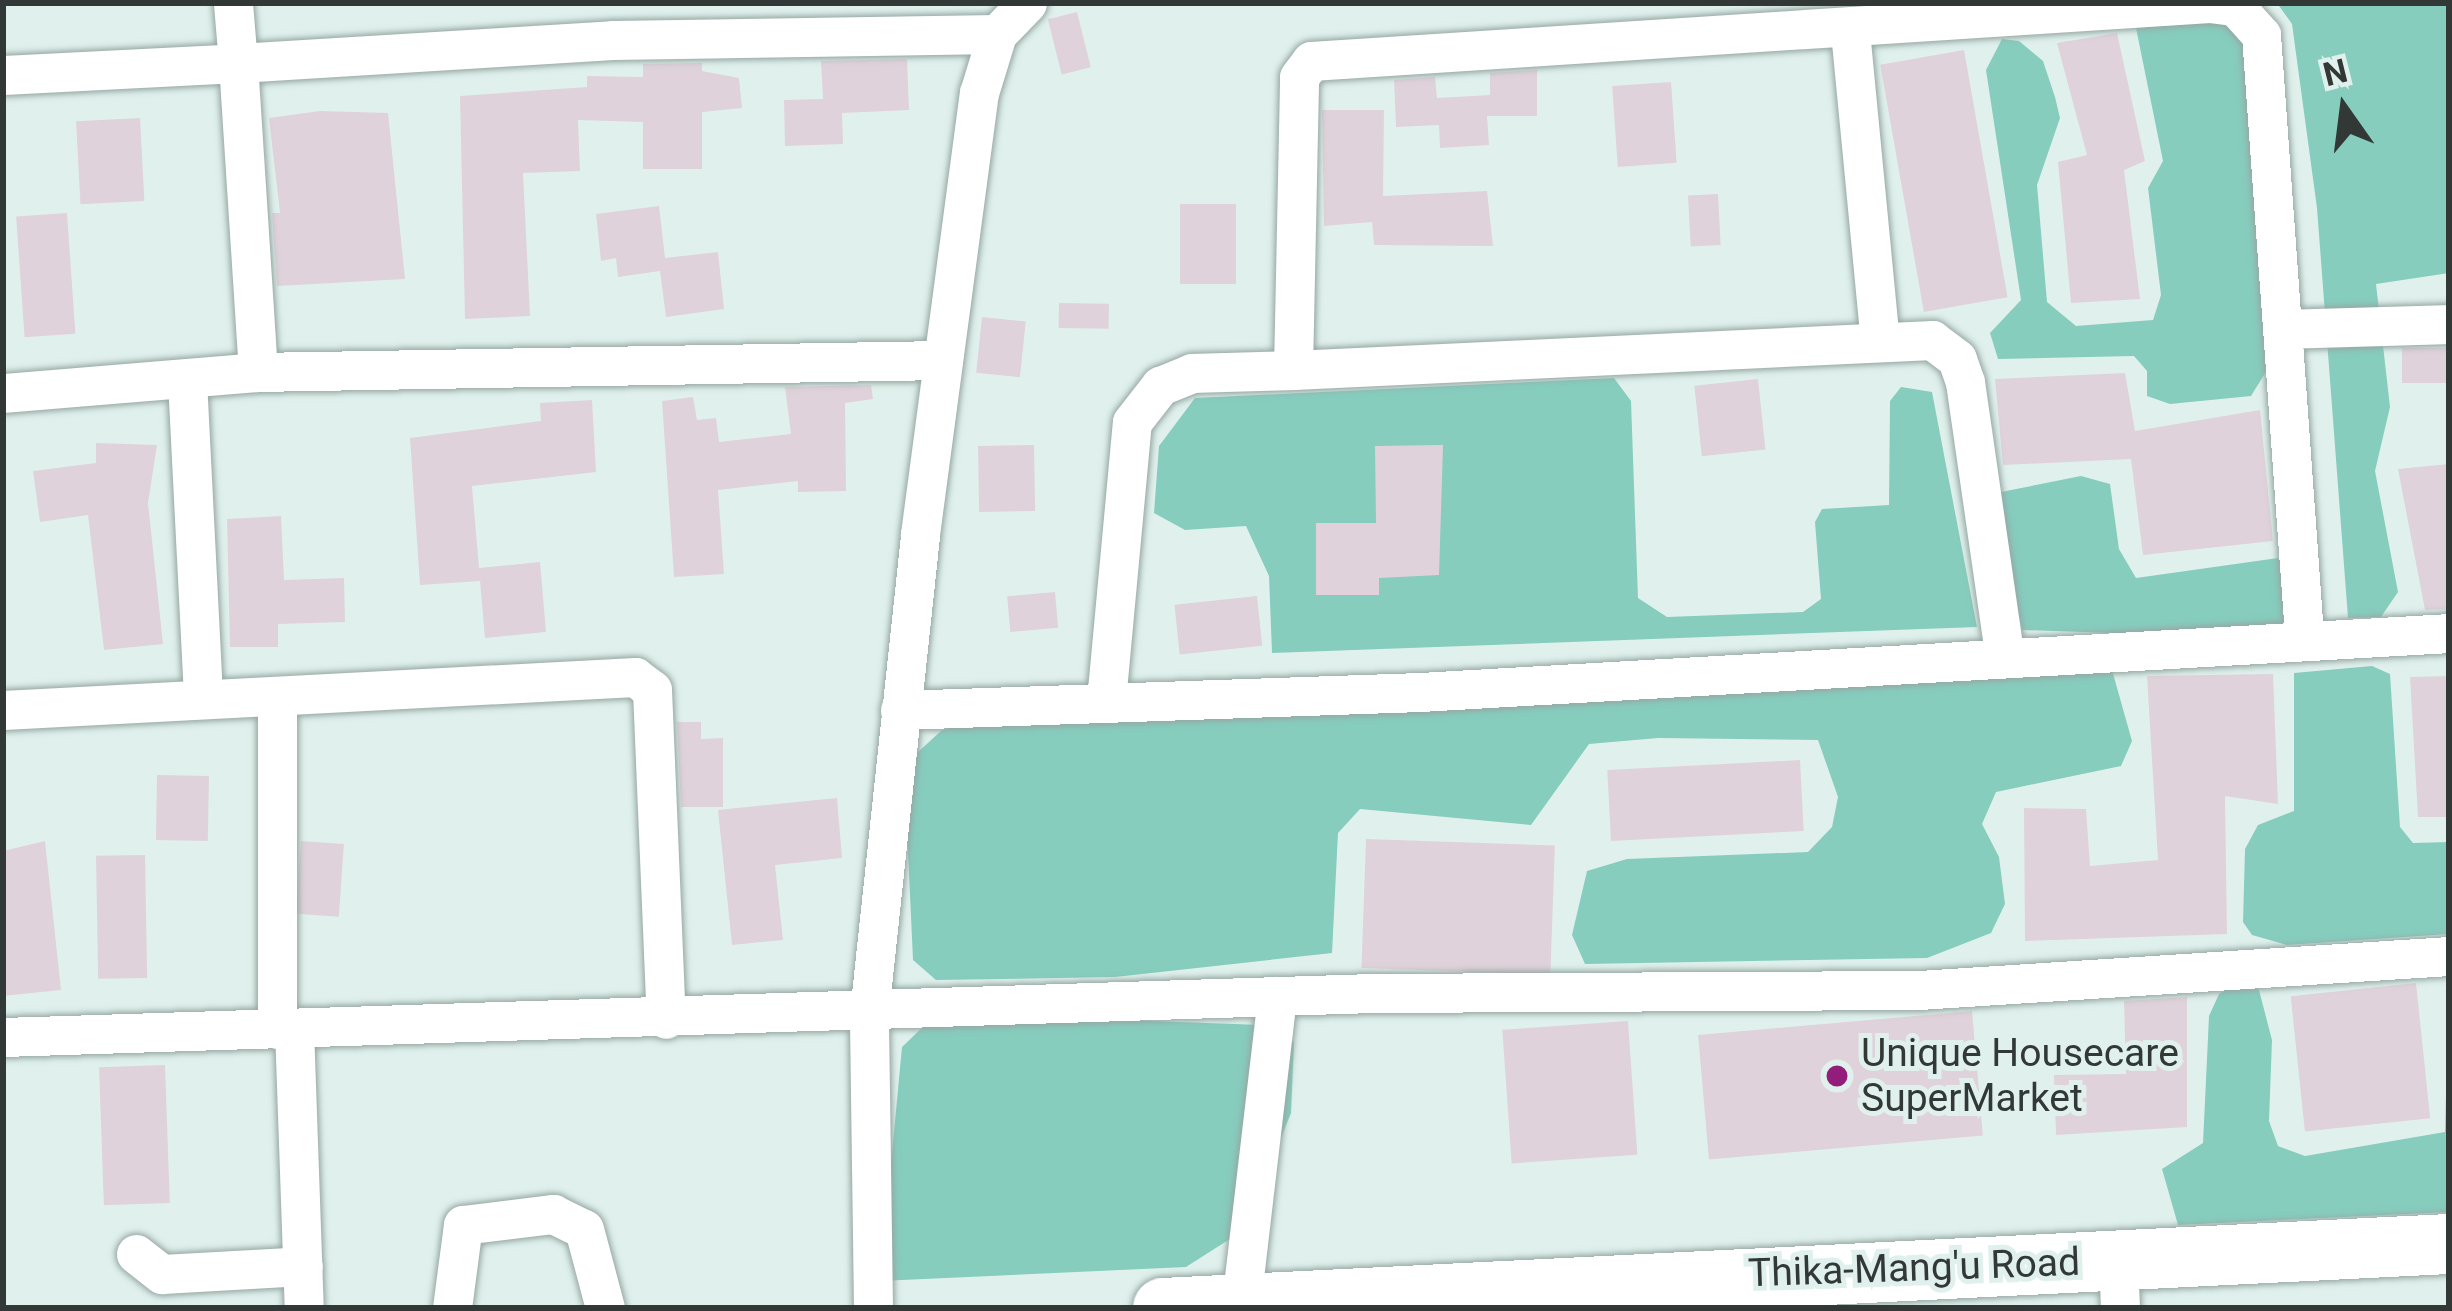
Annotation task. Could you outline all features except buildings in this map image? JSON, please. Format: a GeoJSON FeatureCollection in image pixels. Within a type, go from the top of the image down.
{"type":"FeatureCollection","features":[{"type":"Feature","properties":{"kind":"highway","name":"Thika-Mang'u Road"},"geometry":{"type":"LineString","coordinates":[[1163,1308],[2119,1284],[2449,1244]]}},
{"type":"Feature","properties":{"kind":"street"},"geometry":{"type":"LineString","coordinates":[[233,3],[258,372]]}},
{"type":"Feature","properties":{"kind":"street"},"geometry":{"type":"LineString","coordinates":[[873,1308],[869,1013],[900,710],[979,93],[997,34],[1027,3]]}},
{"type":"Feature","properties":{"kind":"street"},"geometry":{"type":"LineString","coordinates":[[1293,370],[1299,76],[1311,61],[1850,31],[2209,3],[2250,16],[2261,34],[2304,635]]}},
{"type":"Feature","properties":{"kind":"street"},"geometry":{"type":"LineString","coordinates":[[1850,31],[1880,340]]}},
{"type":"Feature","properties":{"kind":"street"},"geometry":{"type":"LineString","coordinates":[[3,75],[588,40],[997,34]]}},
{"type":"Feature","properties":{"kind":"street"},"geometry":{"type":"LineString","coordinates":[[2284,329],[2449,324]]}},
{"type":"Feature","properties":{"kind":"street"},"geometry":{"type":"LineString","coordinates":[[1106,701],[1132,422],[1160,386],[1192,373],[1932,340],[1957,359],[2004,652]]}},
{"type":"Feature","properties":{"kind":"street"},"geometry":{"type":"LineString","coordinates":[[3,393],[258,372],[943,360]]}},
{"type":"Feature","properties":{"kind":"street"},"geometry":{"type":"LineString","coordinates":[[187,380],[203,699]]}},
{"type":"Feature","properties":{"kind":"street"},"geometry":{"type":"LineString","coordinates":[[900,710],[1420,692],[2004,652],[2304,635],[2449,633]]}},
{"type":"Feature","properties":{"kind":"street"},"geometry":{"type":"LineString","coordinates":[[3,710],[608,674],[646,682],[666,1018]]}},
{"type":"Feature","properties":{"kind":"street"},"geometry":{"type":"LineString","coordinates":[[277,696],[286,1029],[304,1308]]}},
{"type":"Feature","properties":{"kind":"street"},"geometry":{"type":"LineString","coordinates":[[3,1037],[869,1013],[1277,996],[1919,990],[2449,956]]}},
{"type":"Feature","properties":{"kind":"street"},"geometry":{"type":"LineString","coordinates":[[1241,1303],[1277,996]]}},
{"type":"Feature","properties":{"kind":"street"},"geometry":{"type":"LineString","coordinates":[[452,1308],[463,1225],[553,1214],[584,1229],[605,1308]]}},
{"type":"Feature","properties":{"kind":"street"},"geometry":{"type":"LineString","coordinates":[[136,1254],[162,1274],[303,1266]]}},
{"type":"Feature","properties":{"kind":"green space"},"geometry":{"type":"Polygon","coordinates":[[[2277,3],[2449,3],[2449,273],[2376,284],[2390,407],[2375,471],[2398,592],[2381,617],[2348,618],[2317,208],[2292,24],[2277,3]]]}},
{"type":"Feature","properties":{"kind":"green space"},"geometry":{"type":"Polygon","coordinates":[[[2177,19],[2238,23],[2260,84],[2272,362],[2251,396],[2170,404],[2147,396],[2147,371],[2134,356],[1998,359],[1990,333],[2021,300],[1986,70],[2002,39],[2019,41],[2043,61],[2055,97],[2060,118],[2037,185],[2047,302],[2076,326],[2153,320],[2161,295],[2148,188],[2163,161],[2136,28],[2177,19]]]}},
{"type":"Feature","properties":{"kind":"green space"},"geometry":{"type":"Polygon","coordinates":[[[1614,378],[1631,401],[1638,598],[1667,617],[1803,612],[1821,599],[1815,522],[1822,509],[1889,505],[1890,401],[1901,387],[1932,392],[1977,627],[1272,653],[1269,576],[1246,526],[1185,530],[1154,513],[1159,446],[1195,398],[1614,378]]]}},
{"type":"Feature","properties":{"kind":"green space"},"geometry":{"type":"Polygon","coordinates":[[[2081,476],[2110,484],[2119,549],[2136,578],[2278,558],[2306,565],[2305,623],[2173,635],[2022,630],[1991,494],[2081,476]]]}},
{"type":"Feature","properties":{"kind":"green space"},"geometry":{"type":"Polygon","coordinates":[[[2372,666],[2390,674],[2400,827],[2413,843],[2449,842],[2449,934],[2287,945],[2252,935],[2243,922],[2245,849],[2258,825],[2294,811],[2294,673],[2372,666]]]}},
{"type":"Feature","properties":{"kind":"green space"},"geometry":{"type":"Polygon","coordinates":[[[2112,670],[2132,741],[2121,766],[1996,792],[1982,824],[1999,857],[2005,904],[1991,933],[1927,958],[1585,964],[1572,935],[1587,871],[1627,859],[1808,852],[1832,827],[1838,797],[1818,740],[1658,738],[1589,744],[1531,825],[1360,809],[1338,833],[1332,953],[1115,977],[936,980],[913,960],[906,809],[917,753],[942,730],[994,717],[2112,670]]]}},
{"type":"Feature","properties":{"kind":"green space"},"geometry":{"type":"Polygon","coordinates":[[[2449,978],[2449,1212],[2178,1225],[2162,1169],[2203,1143],[2209,1016],[2219,994],[2240,979],[2259,990],[2272,1040],[2269,1121],[2278,1146],[2305,1156],[2445,1132],[2449,978]]]}},
{"type":"Feature","properties":{"kind":"green space"},"geometry":{"type":"Polygon","coordinates":[[[1125,1020],[1261,1025],[1294,1042],[1291,1113],[1244,1230],[1186,1267],[880,1281],[902,1047],[928,1022],[1125,1020]]]}},
{"type":"Feature","properties":{"kind":"place","name":"Unique Housecare SuperMarket"},"geometry":{"type":"Point","coordinates":[1837,1076]}}]}
